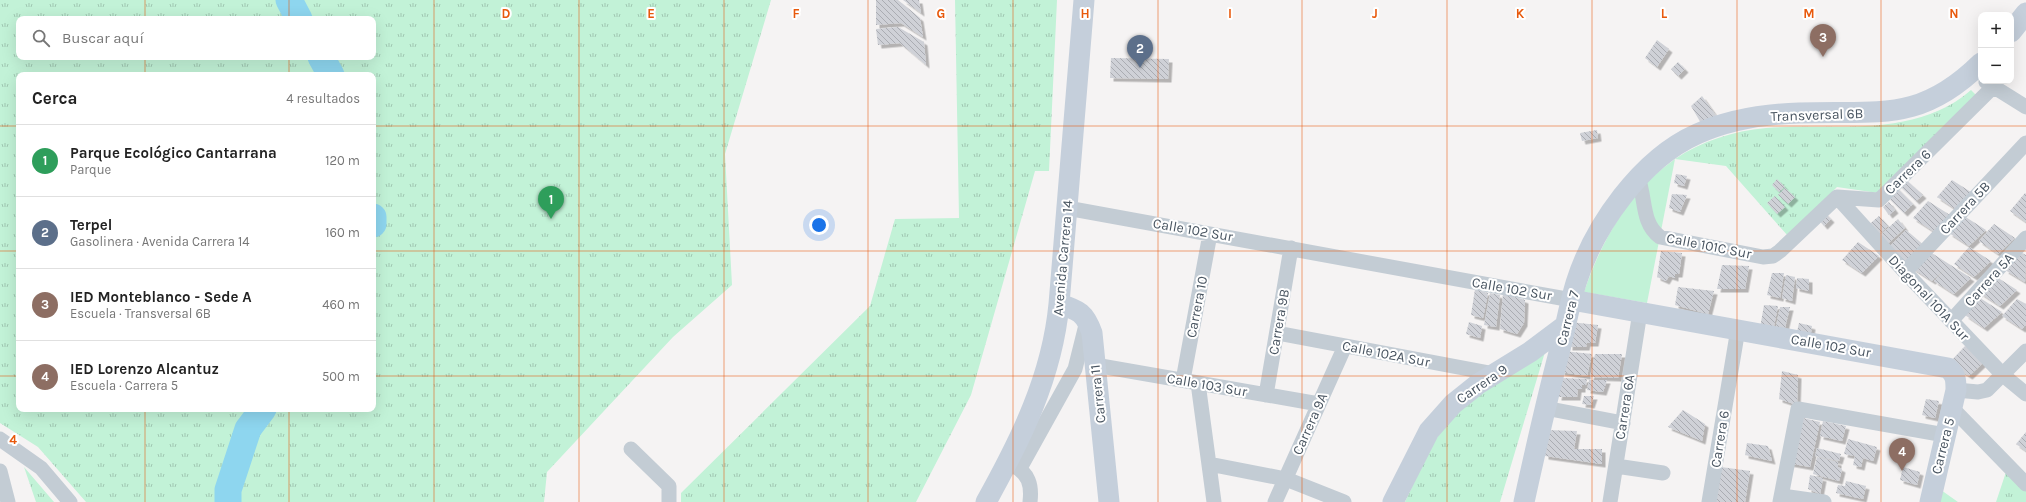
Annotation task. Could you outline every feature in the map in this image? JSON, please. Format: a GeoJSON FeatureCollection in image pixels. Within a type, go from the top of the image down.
{"type":"FeatureCollection","features":[{"type":"Feature","properties":{"kind":"street","name":"Avenida Carrera 14"},"geometry":{"type":"LineString","coordinates":[[986,502],[1014,465],[1044,380],[1054,339],[1059,304],[1068,208],[1084,0]]}},
{"type":"Feature","properties":{"kind":"street"},"geometry":{"type":"LineString","coordinates":[[2014,28],[2026,13]]}},
{"type":"Feature","properties":{"kind":"street","name":"Transversal 6B"},"geometry":{"type":"LineString","coordinates":[[1661,157],[1695,135],[1717,126],[1745,119],[1799,113],[1884,112],[1912,107],[1930,101],[1952,88],[1978,78]]}},
{"type":"Feature","properties":{"kind":"street","name":"Carrera 6"},"geometry":{"type":"LineString","coordinates":[[1837,197],[1879,200],[1978,81]]}},
{"type":"Feature","properties":{"kind":"street"},"geometry":{"type":"LineString","coordinates":[[1993,84],[2026,107]]}},
{"type":"Feature","properties":{"kind":"street","name":"Carrera 5B"},"geometry":{"type":"LineString","coordinates":[[1905,272],[2026,143]]}},
{"type":"Feature","properties":{"kind":"street","name":"Carrera 7"},"geometry":{"type":"LineString","coordinates":[[1524,502],[1545,408],[1572,300],[1581,272],[1594,242],[1611,213],[1638,178],[1661,157]]}},
{"type":"Feature","properties":{"kind":"street","name":"Calle 101C Sur"},"geometry":{"type":"LineString","coordinates":[[1638,178],[1643,192],[1647,220],[1653,232],[1660,237],[1763,257],[1773,256],[1793,240],[1837,197]]}},
{"type":"Feature","properties":{"kind":"street","name":"Diagonal 101A Sur"},"geometry":{"type":"LineString","coordinates":[[1837,197],[1951,321],[2003,375],[2026,394]]}},
{"type":"Feature","properties":{"kind":"street","name":"Calle 102 Sur"},"geometry":{"type":"LineString","coordinates":[[1068,208],[1942,366],[1954,390]]}},
{"type":"Feature","properties":{"kind":"street","name":"Carrera 10"},"geometry":{"type":"LineString","coordinates":[[1183,380],[1210,234]]}},
{"type":"Feature","properties":{"kind":"street","name":"Carrera 5A"},"geometry":{"type":"LineString","coordinates":[[1951,321],[2026,238]]}},
{"type":"Feature","properties":{"kind":"street","name":"Carrera 9B"},"geometry":{"type":"LineString","coordinates":[[1266,395],[1291,248]]}},
{"type":"Feature","properties":{"kind":"street"},"geometry":{"type":"LineString","coordinates":[[1030,502],[1030,483],[1026,475],[1014,465],[1075,369],[1087,320],[1081,313],[1072,308],[1059,304]]}},
{"type":"Feature","properties":{"kind":"street","name":"Carrera 6A"},"geometry":{"type":"LineString","coordinates":[[1610,502],[1640,312]]}},
{"type":"Feature","properties":{"kind":"street","name":"Carrera 11"},"geometry":{"type":"LineString","coordinates":[[1087,320],[1092,333],[1109,502]]}},
{"type":"Feature","properties":{"kind":"street","name":"Carrera 9"},"geometry":{"type":"LineString","coordinates":[[1393,502],[1429,431],[1441,416],[1467,392],[1530,352],[1566,324]]}},
{"type":"Feature","properties":{"kind":"street","name":"Carrera 6"},"geometry":{"type":"LineString","coordinates":[[1709,502],[1738,329]]}},
{"type":"Feature","properties":{"kind":"street","name":"Calle 102A Sur"},"geometry":{"type":"LineString","coordinates":[[1277,333],[1494,374]]}},
{"type":"Feature","properties":{"kind":"street","name":"Carrera 9A"},"geometry":{"type":"LineString","coordinates":[[1275,502],[1345,346]]}},
{"type":"Feature","properties":{"kind":"street"},"geometry":{"type":"LineString","coordinates":[[1954,390],[1978,392],[1987,390],[2026,351]]}},
{"type":"Feature","properties":{"kind":"street","name":"Calle 103 Sur"},"geometry":{"type":"LineString","coordinates":[[1095,365],[1319,404]]}},
{"type":"Feature","properties":{"kind":"street"},"geometry":{"type":"LineString","coordinates":[[1198,383],[1214,502]]}},
{"type":"Feature","properties":{"kind":"street"},"geometry":{"type":"LineString","coordinates":[[1954,390],[2026,484]]}},
{"type":"Feature","properties":{"kind":"street","name":"Carrera 5"},"geometry":{"type":"LineString","coordinates":[[1930,502],[1954,390]]}},
{"type":"Feature","properties":{"kind":"street"},"geometry":{"type":"LineString","coordinates":[[1545,408],[1623,423]]}},
{"type":"Feature","properties":{"kind":"street"},"geometry":{"type":"LineString","coordinates":[[1824,502],[1781,499],[1798,409],[1945,435]]}},
{"type":"Feature","properties":{"kind":"street"},"geometry":{"type":"LineString","coordinates":[[0,439],[41,468],[70,502]]}},
{"type":"Feature","properties":{"kind":"street"},"geometry":{"type":"LineString","coordinates":[[631,449],[669,486],[670,502]]}},
{"type":"Feature","properties":{"kind":"street"},"geometry":{"type":"LineString","coordinates":[[1209,464],[1286,479],[1344,502]]}},
{"type":"Feature","properties":{"kind":"street"},"geometry":{"type":"LineString","coordinates":[[1616,466],[1663,473]]}},
{"type":"Feature","properties":{"kind":"street"},"geometry":{"type":"LineString","coordinates":[[0,471],[8,502]]}},
{"type":"Feature","properties":{"kind":"green space"},"geometry":{"type":"Polygon","coordinates":[[[0,0],[771,0],[725,154],[732,285],[673,337],[547,472],[544,502],[86,502],[38,447],[0,423],[0,0]]]}},
{"type":"Feature","properties":{"kind":"green space"},"geometry":{"type":"Polygon","coordinates":[[[955,0],[1057,0],[1049,171],[1035,171],[971,395],[916,502],[681,502],[681,493],[870,306],[895,219],[959,218],[955,0]]]}},
{"type":"Feature","properties":{"kind":"green space"},"geometry":{"type":"Polygon","coordinates":[[[1971,90],[1976,95],[1878,193],[1837,187],[1788,236],[1726,166],[1675,159],[1707,142],[1730,134],[1754,129],[1873,126],[1900,122],[1925,116],[1949,105],[1971,90]]]}},
{"type":"Feature","properties":{"kind":"green space"},"geometry":{"type":"Polygon","coordinates":[[[1675,159],[1647,303],[1584,292],[1602,247],[1618,219],[1648,181],[1675,159]]]}},
{"type":"Feature","properties":{"kind":"green space"},"geometry":{"type":"Polygon","coordinates":[[[1545,352],[1500,502],[1405,502],[1431,448],[1451,419],[1484,391],[1545,352]]]}},
{"type":"Feature","properties":{"kind":"green space"},"geometry":{"type":"Polygon","coordinates":[[[2008,466],[2026,484],[2026,502],[1996,502],[2008,466]]]}},
{"type":"Feature","properties":{"kind":"green space"},"geometry":{"type":"Polygon","coordinates":[[[24,467],[54,502],[36,502],[24,467]]]}},
{"type":"Feature","properties":{"kind":"green space"},"geometry":{"type":"Polygon","coordinates":[[[1941,490],[1958,502],[1939,502],[1941,490]]]}},
{"type":"Feature","properties":{"kind":"building"},"geometry":{"type":"Polygon","coordinates":[[[876,0],[898,0],[920,18],[923,37],[901,23],[876,25],[876,0]]]}},
{"type":"Feature","properties":{"kind":"building"},"geometry":{"type":"Polygon","coordinates":[[[903,0],[919,0],[921,13],[903,0]]]}},
{"type":"Feature","properties":{"kind":"building"},"geometry":{"type":"Polygon","coordinates":[[[898,27],[924,42],[926,65],[900,43],[878,45],[876,29],[898,27]]]}},
{"type":"Feature","properties":{"kind":"building"},"geometry":{"type":"Polygon","coordinates":[[[1657,40],[1669,49],[1657,67],[1645,58],[1657,40]]]}},
{"type":"Feature","properties":{"kind":"building"},"geometry":{"type":"Polygon","coordinates":[[[1111,58],[1169,59],[1168,79],[1110,78],[1111,58]]]}},
{"type":"Feature","properties":{"kind":"building"},"geometry":{"type":"Polygon","coordinates":[[[1678,62],[1685,69],[1678,76],[1671,69],[1678,62]]]}},
{"type":"Feature","properties":{"kind":"building"},"geometry":{"type":"Polygon","coordinates":[[[1702,96],[1717,117],[1702,125],[1691,106],[1702,96]]]}},
{"type":"Feature","properties":{"kind":"building"},"geometry":{"type":"Polygon","coordinates":[[[1597,130],[1598,138],[1582,141],[1580,133],[1597,130]]]}},
{"type":"Feature","properties":{"kind":"building"},"geometry":{"type":"Polygon","coordinates":[[[1676,174],[1687,176],[1684,186],[1674,183],[1676,174]]]}},
{"type":"Feature","properties":{"kind":"building"},"geometry":{"type":"Polygon","coordinates":[[[1904,178],[1923,195],[1916,201],[1898,184],[1904,178]]]}},
{"type":"Feature","properties":{"kind":"building"},"geometry":{"type":"Polygon","coordinates":[[[1777,179],[1785,187],[1779,192],[1772,185],[1777,179]]]}},
{"type":"Feature","properties":{"kind":"building"},"geometry":{"type":"Polygon","coordinates":[[[1952,180],[1974,194],[1957,210],[1937,197],[1952,180]]]}},
{"type":"Feature","properties":{"kind":"building"},"geometry":{"type":"Polygon","coordinates":[[[1896,187],[1913,204],[1904,213],[1887,196],[1896,187]]]}},
{"type":"Feature","properties":{"kind":"building"},"geometry":{"type":"Polygon","coordinates":[[[1785,188],[1795,197],[1788,204],[1778,195],[1785,188]]]}},
{"type":"Feature","properties":{"kind":"building"},"geometry":{"type":"Polygon","coordinates":[[[2025,193],[2026,194],[2026,222],[2010,211],[2025,193]]]}},
{"type":"Feature","properties":{"kind":"building"},"geometry":{"type":"Polygon","coordinates":[[[1672,194],[1687,195],[1680,212],[1669,208],[1672,194]]]}},
{"type":"Feature","properties":{"kind":"building"},"geometry":{"type":"Polygon","coordinates":[[[1775,196],[1785,207],[1777,214],[1767,203],[1775,196]]]}},
{"type":"Feature","properties":{"kind":"building"},"geometry":{"type":"Polygon","coordinates":[[[1928,201],[1950,215],[1933,231],[1913,218],[1928,201]]]}},
{"type":"Feature","properties":{"kind":"building"},"geometry":{"type":"Polygon","coordinates":[[[1889,202],[1895,210],[1889,215],[1883,207],[1889,202]]]}},
{"type":"Feature","properties":{"kind":"building"},"geometry":{"type":"Polygon","coordinates":[[[1824,212],[1831,219],[1824,226],[1818,219],[1824,212]]]}},
{"type":"Feature","properties":{"kind":"building"},"geometry":{"type":"Polygon","coordinates":[[[1879,216],[1888,226],[1876,237],[1866,227],[1879,216]]]}},
{"type":"Feature","properties":{"kind":"building"},"geometry":{"type":"Polygon","coordinates":[[[1964,216],[1986,230],[1969,246],[1949,233],[1964,216]]]}},
{"type":"Feature","properties":{"kind":"building"},"geometry":{"type":"Polygon","coordinates":[[[1898,219],[1905,228],[1884,247],[1876,239],[1898,219]]]}},
{"type":"Feature","properties":{"kind":"building"},"geometry":{"type":"Polygon","coordinates":[[[1994,224],[2015,238],[1998,254],[1979,241],[1994,224]]]}},
{"type":"Feature","properties":{"kind":"building"},"geometry":{"type":"Polygon","coordinates":[[[1906,230],[1926,247],[1905,268],[1887,249],[1906,230]]]}},
{"type":"Feature","properties":{"kind":"building"},"geometry":{"type":"Polygon","coordinates":[[[1858,242],[1879,256],[1862,273],[1842,260],[1858,242]]]}},
{"type":"Feature","properties":{"kind":"building"},"geometry":{"type":"Polygon","coordinates":[[[1969,247],[1991,261],[1974,277],[1954,264],[1969,247]]]}},
{"type":"Feature","properties":{"kind":"building"},"geometry":{"type":"Polygon","coordinates":[[[1927,250],[1971,278],[1954,294],[1934,281],[1947,267],[1932,281],[1912,268],[1927,250]]]}},
{"type":"Feature","properties":{"kind":"building"},"geometry":{"type":"Polygon","coordinates":[[[1661,251],[1682,253],[1679,274],[1675,274],[1675,278],[1669,276],[1666,281],[1657,277],[1661,251]]]}},
{"type":"Feature","properties":{"kind":"building"},"geometry":{"type":"Polygon","coordinates":[[[2020,252],[2026,255],[2025,282],[2005,270],[2020,252]]]}},
{"type":"Feature","properties":{"kind":"building"},"geometry":{"type":"Polygon","coordinates":[[[1722,265],[1749,266],[1745,289],[1717,289],[1722,265]]]}},
{"type":"Feature","properties":{"kind":"building"},"geometry":{"type":"Polygon","coordinates":[[[1772,273],[1784,273],[1780,298],[1767,295],[1772,273]]]}},
{"type":"Feature","properties":{"kind":"building"},"geometry":{"type":"Polygon","coordinates":[[[1786,275],[1795,277],[1792,301],[1782,298],[1786,275]]]}},
{"type":"Feature","properties":{"kind":"building"},"geometry":{"type":"Polygon","coordinates":[[[1995,276],[2017,290],[2000,306],[1980,293],[1995,276]]]}},
{"type":"Feature","properties":{"kind":"building"},"geometry":{"type":"Polygon","coordinates":[[[1797,278],[1809,279],[1809,291],[1796,288],[1797,278]]]}},
{"type":"Feature","properties":{"kind":"building"},"geometry":{"type":"Polygon","coordinates":[[[1678,287],[1714,291],[1708,314],[1675,305],[1678,287]]]}},
{"type":"Feature","properties":{"kind":"building"},"geometry":{"type":"Polygon","coordinates":[[[1475,289],[1488,293],[1483,318],[1471,315],[1475,289]]]}},
{"type":"Feature","properties":{"kind":"building"},"geometry":{"type":"Polygon","coordinates":[[[1490,293],[1500,295],[1496,327],[1484,325],[1490,293]]]}},
{"type":"Feature","properties":{"kind":"building"},"geometry":{"type":"Polygon","coordinates":[[[1503,293],[1525,300],[1524,323],[1517,334],[1500,329],[1503,293]]]}},
{"type":"Feature","properties":{"kind":"building"},"geometry":{"type":"Polygon","coordinates":[[[1980,298],[2002,312],[1984,328],[1965,315],[1980,298]]]}},
{"type":"Feature","properties":{"kind":"building"},"geometry":{"type":"Polygon","coordinates":[[[2017,299],[2026,304],[2026,325],[2022,329],[2002,316],[2017,299]]]}},
{"type":"Feature","properties":{"kind":"building"},"geometry":{"type":"Polygon","coordinates":[[[1764,305],[1778,306],[1773,331],[1760,328],[1764,305]]]}},
{"type":"Feature","properties":{"kind":"building"},"geometry":{"type":"Polygon","coordinates":[[[1780,307],[1790,307],[1784,332],[1775,331],[1780,307]]]}},
{"type":"Feature","properties":{"kind":"building"},"geometry":{"type":"Polygon","coordinates":[[[1469,322],[1482,326],[1480,338],[1466,334],[1469,322]]]}},
{"type":"Feature","properties":{"kind":"building"},"geometry":{"type":"Polygon","coordinates":[[[1570,322],[1598,325],[1595,343],[1587,343],[1586,347],[1569,347],[1570,322]]]}},
{"type":"Feature","properties":{"kind":"building"},"geometry":{"type":"Polygon","coordinates":[[[1799,323],[1812,326],[1810,339],[1796,336],[1799,323]]]}},
{"type":"Feature","properties":{"kind":"building"},"geometry":{"type":"Polygon","coordinates":[[[1965,346],[1986,360],[1969,376],[1949,363],[1965,346]]]}},
{"type":"Feature","properties":{"kind":"building"},"geometry":{"type":"Polygon","coordinates":[[[1563,351],[1592,354],[1587,376],[1561,372],[1563,351]]]}},
{"type":"Feature","properties":{"kind":"building"},"geometry":{"type":"Polygon","coordinates":[[[1595,354],[1622,354],[1618,378],[1590,377],[1595,354]]]}},
{"type":"Feature","properties":{"kind":"building"},"geometry":{"type":"Polygon","coordinates":[[[1782,371],[1798,375],[1797,405],[1779,399],[1782,371]]]}},
{"type":"Feature","properties":{"kind":"building"},"geometry":{"type":"Polygon","coordinates":[[[1561,378],[1587,379],[1586,385],[1582,385],[1582,389],[1578,389],[1577,397],[1558,397],[1561,378]]]}},
{"type":"Feature","properties":{"kind":"building"},"geometry":{"type":"Polygon","coordinates":[[[1589,380],[1607,380],[1603,392],[1587,390],[1589,380]]]}},
{"type":"Feature","properties":{"kind":"building"},"geometry":{"type":"Polygon","coordinates":[[[1584,396],[1594,396],[1591,405],[1582,404],[1584,396]]]}},
{"type":"Feature","properties":{"kind":"building"},"geometry":{"type":"Polygon","coordinates":[[[1926,399],[1939,401],[1935,418],[1922,415],[1926,399]]]}},
{"type":"Feature","properties":{"kind":"building"},"geometry":{"type":"Polygon","coordinates":[[[1683,410],[1705,424],[1702,441],[1668,427],[1683,410]]]}},
{"type":"Feature","properties":{"kind":"building"},"geometry":{"type":"Polygon","coordinates":[[[1799,417],[1820,422],[1810,467],[1788,463],[1799,417]]]}},
{"type":"Feature","properties":{"kind":"building"},"geometry":{"type":"Polygon","coordinates":[[[1823,421],[1846,426],[1842,441],[1820,436],[1823,421]]]}},
{"type":"Feature","properties":{"kind":"building"},"geometry":{"type":"Polygon","coordinates":[[[1546,430],[1577,431],[1574,449],[1602,449],[1602,464],[1545,456],[1546,430]]]}},
{"type":"Feature","properties":{"kind":"building"},"geometry":{"type":"Polygon","coordinates":[[[2026,432],[2026,451],[2016,444],[2026,432]]]}},
{"type":"Feature","properties":{"kind":"building"},"geometry":{"type":"Polygon","coordinates":[[[1848,439],[1877,447],[1873,461],[1863,458],[1861,467],[1853,465],[1855,456],[1844,454],[1848,439]]]}},
{"type":"Feature","properties":{"kind":"building"},"geometry":{"type":"Polygon","coordinates":[[[1747,443],[1768,446],[1772,461],[1745,455],[1747,443]]]}},
{"type":"Feature","properties":{"kind":"building"},"geometry":{"type":"Polygon","coordinates":[[[1817,448],[1841,454],[1839,461],[1815,456],[1817,448]]]}},
{"type":"Feature","properties":{"kind":"building"},"geometry":{"type":"Polygon","coordinates":[[[1817,457],[1838,462],[1838,467],[1842,469],[1839,481],[1813,474],[1817,457]]]}},
{"type":"Feature","properties":{"kind":"building"},"geometry":{"type":"Polygon","coordinates":[[[1721,467],[1750,471],[1745,502],[1716,502],[1721,467]]]}},
{"type":"Feature","properties":{"kind":"building"},"geometry":{"type":"Polygon","coordinates":[[[1903,467],[1920,472],[1917,485],[1900,480],[1903,467]]]}},
{"type":"Feature","properties":{"kind":"building"},"geometry":{"type":"Polygon","coordinates":[[[1810,475],[1823,478],[1820,494],[1808,489],[1810,475]]]}},
{"type":"Feature","properties":{"kind":"building"},"geometry":{"type":"Polygon","coordinates":[[[1846,481],[1866,486],[1863,499],[1836,493],[1838,485],[1845,486],[1846,481]]]}},
{"type":"Feature","properties":{"kind":"waterway"},"geometry":{"type":"LineString","coordinates":[[289,0],[297,16]]}},
{"type":"Feature","properties":{"kind":"waterway"},"geometry":{"type":"LineString","coordinates":[[323,60],[329,72]]}},
{"type":"Feature","properties":{"kind":"waterway"},"geometry":{"type":"LineString","coordinates":[[228,502],[228,490],[248,429],[261,412]]}},
{"type":"Feature","properties":{"kind":"place","name":"IED Monteblanco - Sede A"},"geometry":{"type":"Point","coordinates":[1823,57]}},
{"type":"Feature","properties":{"kind":"place","name":"Terpel"},"geometry":{"type":"Point","coordinates":[1140,68]}},
{"type":"Feature","properties":{"kind":"place","name":"Parque Ecológico Cantarrana"},"geometry":{"type":"Point","coordinates":[551,219]}},
{"type":"Feature","properties":{"kind":"place","name":"IED Lorenzo Alcantuz"},"geometry":{"type":"Point","coordinates":[1902,471]}}]}
